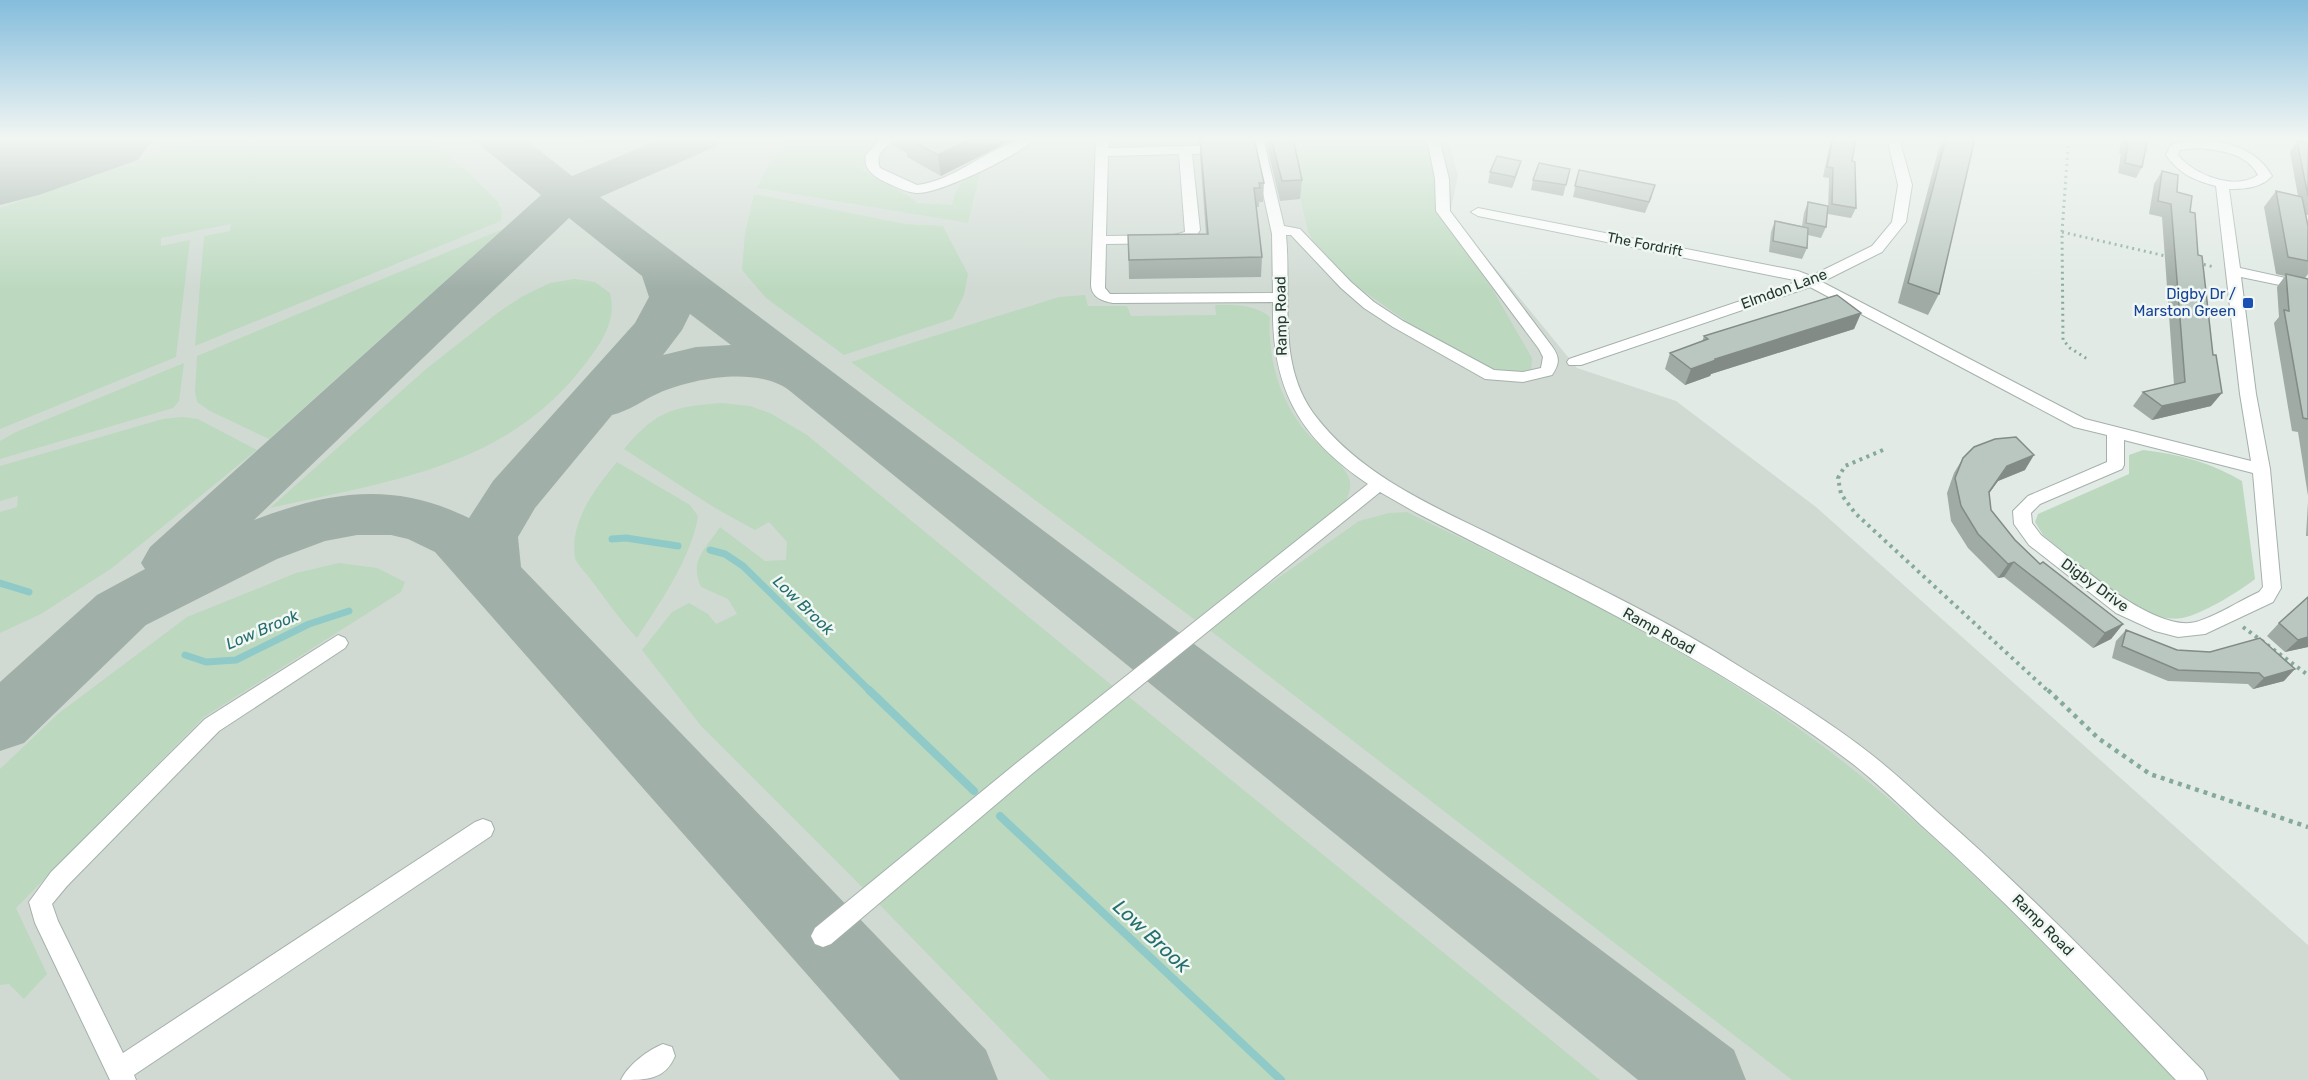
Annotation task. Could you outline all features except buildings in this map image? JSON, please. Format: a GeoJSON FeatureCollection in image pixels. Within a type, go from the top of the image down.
{"type":"FeatureCollection","features":[{"type":"Feature","properties":{"kind":"street"},"geometry":{"type":"LineString","coordinates":[[1101,188],[1098,289],[1105,297],[1280,297]]}},
{"type":"Feature","properties":{"kind":"street"},"geometry":{"type":"LineString","coordinates":[[1099,240],[1174,239],[1190,235],[1192,230],[1188,188]]}},
{"type":"Feature","properties":{"kind":"street","name":"Ramp Road"},"geometry":{"type":"LineString","coordinates":[[1264,188],[1278,229],[1281,250],[1282,364],[1293,394],[1310,421],[1336,448],[1380,483],[1430,512],[1673,636],[1761,690],[1859,757],[1949,834],[2037,918],[2194,1080]]}},
{"type":"Feature","properties":{"kind":"street"},"geometry":{"type":"LineString","coordinates":[[1278,229],[1295,232],[1369,305],[1398,324],[1478,368],[1502,377],[1538,376],[1546,372],[1550,366],[1551,357],[1546,348],[1443,211],[1442,188]]}},
{"type":"Feature","properties":{"kind":"street","name":"Elmdon Lane"},"geometry":{"type":"LineString","coordinates":[[1575,362],[1809,282],[1877,249],[1899,222],[1904,188]]}},
{"type":"Feature","properties":{"kind":"street","name":"Digby Drive"},"geometry":{"type":"LineString","coordinates":[[2115,432],[2116,465],[2034,501],[2022,510],[2023,524],[2035,540],[2123,608],[2155,624],[2178,630],[2198,629],[2266,597],[2272,588],[2261,469],[2248,394],[2223,188]]}},
{"type":"Feature","properties":{"kind":"street","name":"The Fordrift"},"geometry":{"type":"LineString","coordinates":[[1478,212],[1798,274],[1809,282]]}},
{"type":"Feature","properties":{"kind":"street"},"geometry":{"type":"LineString","coordinates":[[2232,271],[2308,287]]}},
{"type":"Feature","properties":{"kind":"street"},"geometry":{"type":"LineString","coordinates":[[1809,282],[2080,423],[2261,469]]}},
{"type":"Feature","properties":{"kind":"street"},"geometry":{"type":"LineString","coordinates":[[823,936],[1117,693],[1380,483]]}},
{"type":"Feature","properties":{"kind":"street"},"geometry":{"type":"LineString","coordinates":[[338,643],[212,725],[59,879],[40,902],[47,923],[121,1075],[483,829]]}},
{"type":"Feature","properties":{"kind":"street"},"geometry":{"type":"LineString","coordinates":[[634,1080],[663,1056]]}},
{"type":"Feature","properties":{"kind":"path"},"geometry":{"type":"LineString","coordinates":[[2065,188],[2062,232],[2063,340],[2070,348],[2090,360]]}},
{"type":"Feature","properties":{"kind":"path"},"geometry":{"type":"LineString","coordinates":[[2062,232],[2176,258]]}},
{"type":"Feature","properties":{"kind":"path"},"geometry":{"type":"LineString","coordinates":[[2187,260],[2232,271]]}},
{"type":"Feature","properties":{"kind":"path"},"geometry":{"type":"LineString","coordinates":[[1883,450],[1845,466],[1838,478],[1841,494],[1855,513],[1963,610],[2102,741],[2132,765],[2150,774],[2308,827]]}},
{"type":"Feature","properties":{"kind":"path"},"geometry":{"type":"LineString","coordinates":[[2227,615],[2308,675]]}},
{"type":"Feature","properties":{"kind":"shaded area"},"geometry":{"type":"Polygon","coordinates":[[[0,188],[1455,188],[1450,213],[1577,368],[1676,401],[1816,507],[2308,945],[2308,1080],[0,1080],[0,188]]]}},
{"type":"Feature","properties":{"kind":"green space"},"geometry":{"type":"Polygon","coordinates":[[[57,188],[484,188],[498,202],[502,211],[501,221],[195,346],[204,236],[230,231],[231,224],[161,238],[161,246],[190,240],[176,357],[0,429],[0,208],[57,188]]]}},
{"type":"Feature","properties":{"kind":"green space"},"geometry":{"type":"Polygon","coordinates":[[[759,188],[895,188],[917,203],[952,205],[959,188],[976,188],[968,223],[759,188]]]}},
{"type":"Feature","properties":{"kind":"green space"},"geometry":{"type":"Polygon","coordinates":[[[1298,188],[1436,188],[1439,212],[1494,292],[1532,358],[1531,374],[1514,375],[1484,367],[1410,324],[1355,285],[1321,255],[1308,232],[1298,188]]]}},
{"type":"Feature","properties":{"kind":"green space"},"geometry":{"type":"Polygon","coordinates":[[[754,194],[906,224],[943,226],[968,274],[964,295],[952,319],[844,355],[766,298],[742,270],[745,233],[754,194]]]}},
{"type":"Feature","properties":{"kind":"green space"},"geometry":{"type":"Polygon","coordinates":[[[503,229],[269,439],[210,411],[197,402],[195,392],[197,356],[503,229]]]}},
{"type":"Feature","properties":{"kind":"green space"},"geometry":{"type":"Polygon","coordinates":[[[574,279],[595,282],[610,293],[612,303],[607,330],[586,363],[555,398],[520,426],[483,448],[443,465],[358,489],[270,508],[426,369],[500,311],[523,296],[550,283],[574,279]]]}},
{"type":"Feature","properties":{"kind":"green space"},"geometry":{"type":"Polygon","coordinates":[[[1085,295],[1088,306],[1127,306],[1131,316],[1216,315],[1215,305],[1230,305],[1258,310],[1270,317],[1271,349],[1284,396],[1301,425],[1338,462],[1349,478],[1350,487],[1346,501],[1195,620],[851,362],[1059,297],[1085,295]]]}},
{"type":"Feature","properties":{"kind":"green space"},"geometry":{"type":"Polygon","coordinates":[[[184,363],[179,401],[173,408],[0,459],[0,441],[16,432],[184,363]]]}},
{"type":"Feature","properties":{"kind":"green space"},"geometry":{"type":"Polygon","coordinates":[[[721,403],[750,406],[770,413],[807,435],[1114,687],[864,889],[701,726],[642,650],[672,612],[689,603],[708,614],[716,624],[737,614],[728,599],[701,587],[698,578],[697,569],[700,556],[720,527],[765,561],[786,560],[787,542],[769,522],[755,530],[715,508],[624,449],[646,426],[666,413],[677,409],[721,403]]]}},
{"type":"Feature","properties":{"kind":"green space"},"geometry":{"type":"Polygon","coordinates":[[[182,417],[198,419],[257,450],[112,568],[41,614],[0,633],[0,512],[17,507],[18,496],[0,501],[0,466],[163,419],[182,417]]]}},
{"type":"Feature","properties":{"kind":"green space"},"geometry":{"type":"Polygon","coordinates":[[[2143,450],[2195,460],[2242,481],[2255,579],[2220,602],[2190,616],[2165,618],[2128,602],[2108,589],[2043,535],[2035,522],[2038,514],[2129,474],[2129,455],[2143,450]]]}},
{"type":"Feature","properties":{"kind":"green space"},"geometry":{"type":"Polygon","coordinates":[[[617,462],[690,505],[698,516],[695,532],[682,564],[637,638],[575,558],[574,545],[580,518],[593,494],[617,462]]]}},
{"type":"Feature","properties":{"kind":"green space"},"geometry":{"type":"Polygon","coordinates":[[[1407,512],[1658,640],[1755,698],[1801,730],[1902,810],[1949,853],[2042,942],[2176,1080],[1792,1080],[1207,628],[1359,521],[1389,513],[1407,512]]]}},
{"type":"Feature","properties":{"kind":"green space"},"geometry":{"type":"Polygon","coordinates":[[[339,563],[377,568],[405,582],[401,592],[204,717],[16,908],[47,974],[24,999],[9,984],[0,985],[0,769],[59,713],[187,617],[296,573],[339,563]]]}},
{"type":"Feature","properties":{"kind":"green space"},"geometry":{"type":"Polygon","coordinates":[[[1128,696],[1600,1080],[1050,1080],[877,902],[1128,696]]]}},
{"type":"Feature","properties":{"kind":"waterway","name":"Low Brook"},"geometry":{"type":"LineString","coordinates":[[612,539],[626,538],[678,546]]}},
{"type":"Feature","properties":{"kind":"waterway","name":"Low Brook"},"geometry":{"type":"LineString","coordinates":[[710,550],[725,554],[743,566],[871,692]]}},
{"type":"Feature","properties":{"kind":"waterway","name":"Low Brook"},"geometry":{"type":"LineString","coordinates":[[0,583],[29,592]]}},
{"type":"Feature","properties":{"kind":"waterway","name":"Low Brook"},"geometry":{"type":"LineString","coordinates":[[185,655],[206,662],[236,660],[309,624],[349,611]]}},
{"type":"Feature","properties":{"kind":"waterway","name":"Low Brook"},"geometry":{"type":"LineString","coordinates":[[869,690],[974,791]]}},
{"type":"Feature","properties":{"kind":"waterway","name":"Low Brook"},"geometry":{"type":"LineString","coordinates":[[1000,816],[1281,1080]]}},
{"type":"Feature","properties":{"kind":"taxiway"},"geometry":{"type":"LineString","coordinates":[[560,188],[570,196]]}},
{"type":"Feature","properties":{"kind":"taxiway"},"geometry":{"type":"LineString","coordinates":[[570,196],[583,188]]}},
{"type":"Feature","properties":{"kind":"taxiway"},"geometry":{"type":"LineString","coordinates":[[172,563],[562,200],[570,196]]}},
{"type":"Feature","properties":{"kind":"taxiway"},"geometry":{"type":"LineString","coordinates":[[570,196],[663,270]]}},
{"type":"Feature","properties":{"kind":"taxiway"},"geometry":{"type":"LineString","coordinates":[[491,575],[488,537],[513,495],[657,330],[674,297],[663,270]]}},
{"type":"Feature","properties":{"kind":"taxiway"},"geometry":{"type":"LineString","coordinates":[[663,270],[809,379],[1704,1080]]}},
{"type":"Feature","properties":{"kind":"taxiway"},"geometry":{"type":"LineString","coordinates":[[605,400],[657,374],[696,364],[735,361],[796,371]]}},
{"type":"Feature","properties":{"kind":"taxiway"},"geometry":{"type":"LineString","coordinates":[[0,723],[124,608],[223,558],[289,530],[323,520],[357,514],[391,514],[424,521],[456,537],[491,575]]}},
{"type":"Feature","properties":{"kind":"taxiway"},"geometry":{"type":"LineString","coordinates":[[491,575],[956,1080]]}},
{"type":"Feature","properties":{"kind":"place","name":"Digby Dr / Marston Green"},"geometry":{"type":"Point","coordinates":[2248,303]}}]}
